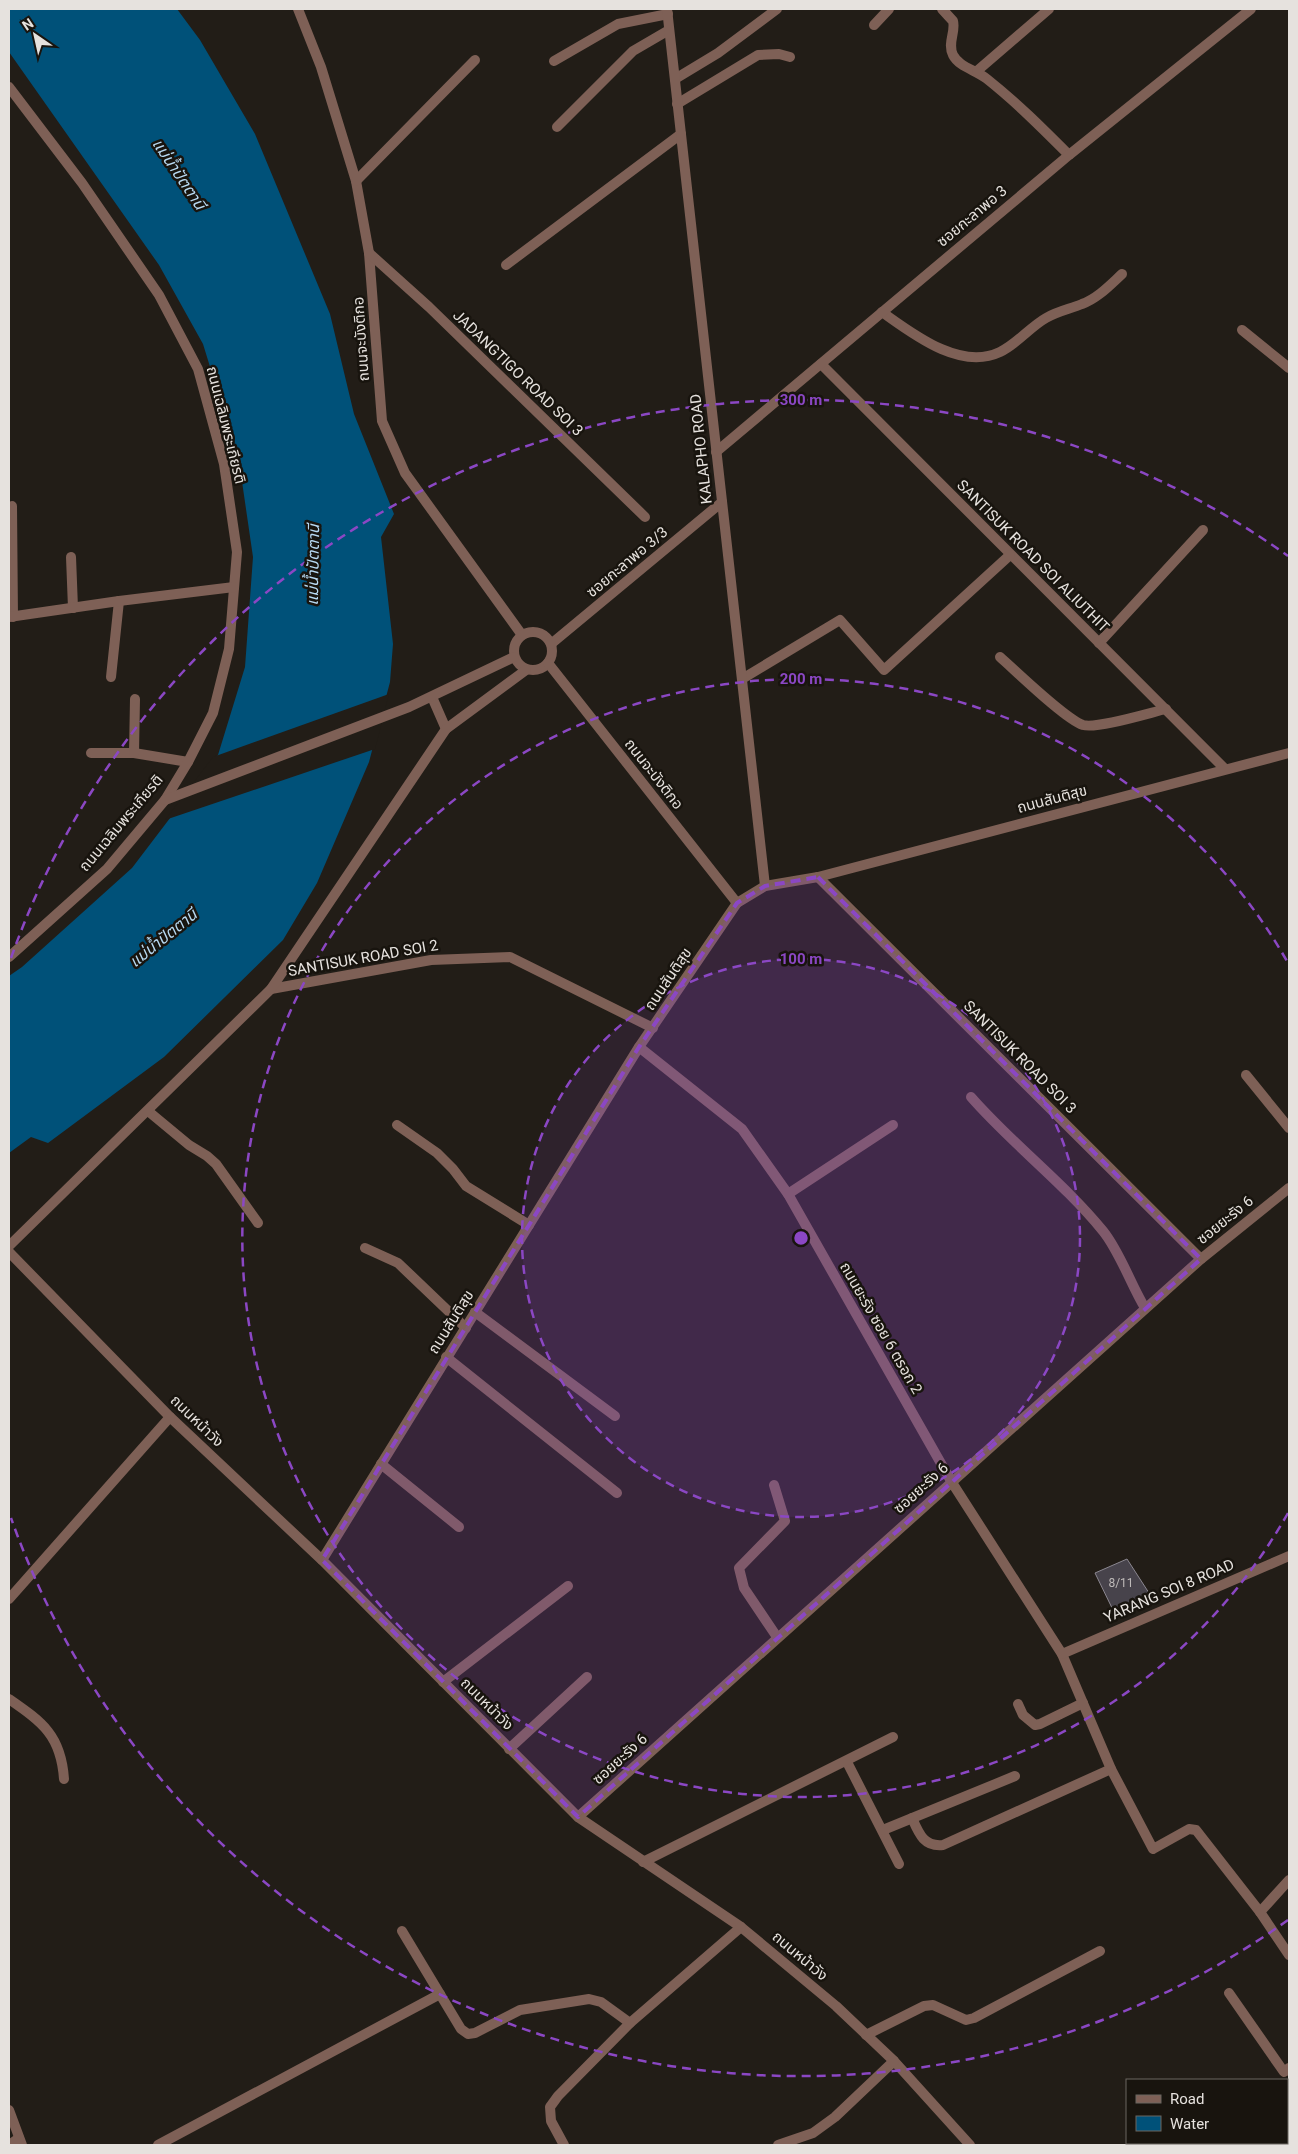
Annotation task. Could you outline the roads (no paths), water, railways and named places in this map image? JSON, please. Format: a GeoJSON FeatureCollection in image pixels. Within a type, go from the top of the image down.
{"type":"FeatureCollection","features":[{"type":"Feature","properties":{"kind":"street","name":"ถนนจะบังติกอ"},"geometry":{"type":"LineString","coordinates":[[298,9],[322,67],[356,181],[369,253],[382,421],[405,473],[522,635]]}},
{"type":"Feature","properties":{"kind":"street"},"geometry":{"type":"LineString","coordinates":[[675,79],[718,53],[777,9]]}},
{"type":"Feature","properties":{"kind":"street"},"geometry":{"type":"LineString","coordinates":[[874,25],[889,9]]}},
{"type":"Feature","properties":{"kind":"street"},"geometry":{"type":"LineString","coordinates":[[942,9],[953,21],[950,44],[953,55],[961,65],[977,71],[1015,102],[1069,155]]}},
{"type":"Feature","properties":{"kind":"street"},"geometry":{"type":"LineString","coordinates":[[977,71],[1049,9]]}},
{"type":"Feature","properties":{"kind":"street","name":"ซอยกะลาพอ 3"},"geometry":{"type":"LineString","coordinates":[[716,452],[1069,155],[1251,9]]}},
{"type":"Feature","properties":{"kind":"street"},"geometry":{"type":"LineString","coordinates":[[554,61],[618,24],[667,11]]}},
{"type":"Feature","properties":{"kind":"street","name":"KALAPHO ROAD"},"geometry":{"type":"LineString","coordinates":[[667,11],[765,886]]}},
{"type":"Feature","properties":{"kind":"street"},"geometry":{"type":"LineString","coordinates":[[556,127],[633,50],[669,30]]}},
{"type":"Feature","properties":{"kind":"street"},"geometry":{"type":"LineString","coordinates":[[678,104],[758,55],[779,54],[790,58]]}},
{"type":"Feature","properties":{"kind":"street"},"geometry":{"type":"LineString","coordinates":[[356,181],[474,60]]}},
{"type":"Feature","properties":{"kind":"street","name":"ถนนเฉลิมพระเกียรติ"},"geometry":{"type":"LineString","coordinates":[[9,87],[82,183],[159,295],[198,369],[224,464],[237,552],[229,649],[213,712],[188,762],[165,800],[107,869],[9,957]]}},
{"type":"Feature","properties":{"kind":"street"},"geometry":{"type":"LineString","coordinates":[[506,265],[681,134]]}},
{"type":"Feature","properties":{"kind":"street","name":"JADANGTIGO ROAD SOI 3"},"geometry":{"type":"LineString","coordinates":[[369,253],[429,307],[645,517]]}},
{"type":"Feature","properties":{"kind":"street"},"geometry":{"type":"LineString","coordinates":[[882,312],[918,337],[946,350],[971,357],[992,356],[1002,351],[1037,323],[1053,314],[1083,304],[1099,295],[1122,274]]}},
{"type":"Feature","properties":{"kind":"street"},"geometry":{"type":"LineString","coordinates":[[1242,330],[1289,368]]}},
{"type":"Feature","properties":{"kind":"street","name":"SANTISUK ROAD SOI ALIUTHIT"},"geometry":{"type":"LineString","coordinates":[[820,364],[1225,769]]}},
{"type":"Feature","properties":{"kind":"street","name":"ซอยกะลาพอ 3/3"},"geometry":{"type":"LineString","coordinates":[[551,644],[722,502]]}},
{"type":"Feature","properties":{"kind":"street"},"geometry":{"type":"LineString","coordinates":[[12,506],[11,617],[234,587]]}},
{"type":"Feature","properties":{"kind":"street"},"geometry":{"type":"LineString","coordinates":[[1099,643],[1204,530]]}},
{"type":"Feature","properties":{"kind":"street"},"geometry":{"type":"LineString","coordinates":[[742,680],[840,620],[884,670],[1010,555]]}},
{"type":"Feature","properties":{"kind":"street"},"geometry":{"type":"LineString","coordinates":[[71,557],[73,608]]}},
{"type":"Feature","properties":{"kind":"street"},"geometry":{"type":"LineString","coordinates":[[111,677],[119,601]]}},
{"type":"Feature","properties":{"kind":"street"},"geometry":{"type":"LineString","coordinates":[[9,1246],[272,989],[446,729],[526,670],[538,670],[548,663],[552,657],[551,644],[547,638],[535,632],[522,635],[515,645],[514,657],[526,670]]}},
{"type":"Feature","properties":{"kind":"street"},"geometry":{"type":"LineString","coordinates":[[165,800],[409,707],[514,657]]}},
{"type":"Feature","properties":{"kind":"street"},"geometry":{"type":"LineString","coordinates":[[1000,657],[1066,714],[1083,725],[1098,725],[1166,709]]}},
{"type":"Feature","properties":{"kind":"street","name":"ถนนจะบังติกอ"},"geometry":{"type":"LineString","coordinates":[[548,663],[737,903]]}},
{"type":"Feature","properties":{"kind":"street"},"geometry":{"type":"LineString","coordinates":[[432,697],[446,729]]}},
{"type":"Feature","properties":{"kind":"street"},"geometry":{"type":"LineString","coordinates":[[134,753],[135,699]]}},
{"type":"Feature","properties":{"kind":"street"},"geometry":{"type":"LineString","coordinates":[[91,753],[134,753],[188,762]]}},
{"type":"Feature","properties":{"kind":"street","name":"ถนนสันติสุข"},"geometry":{"type":"LineString","coordinates":[[322,1560],[639,1047],[737,903],[765,886],[818,876],[1289,753]]}},
{"type":"Feature","properties":{"kind":"street","name":"SANTISUK ROAD SOI 3"},"geometry":{"type":"LineString","coordinates":[[818,876],[1201,1259]]}},
{"type":"Feature","properties":{"kind":"street","name":"SANTISUK ROAD SOI 2"},"geometry":{"type":"LineString","coordinates":[[272,989],[431,960],[510,957],[653,1028]]}},
{"type":"Feature","properties":{"kind":"street","name":"ถนนยะรัง ซอย 6 ตรอก 2"},"geometry":{"type":"LineString","coordinates":[[639,1047],[742,1129],[788,1194],[951,1481],[1062,1654],[1111,1769],[1153,1849],[1189,1829],[1196,1830],[1260,1912]]}},
{"type":"Feature","properties":{"kind":"street"},"geometry":{"type":"LineString","coordinates":[[1246,1075],[1289,1128]]}},
{"type":"Feature","properties":{"kind":"street"},"geometry":{"type":"LineString","coordinates":[[971,1097],[998,1128],[1079,1205],[1105,1233],[1146,1308]]}},
{"type":"Feature","properties":{"kind":"street"},"geometry":{"type":"LineString","coordinates":[[148,1111],[189,1145],[216,1164],[258,1223]]}},
{"type":"Feature","properties":{"kind":"street"},"geometry":{"type":"LineString","coordinates":[[397,1125],[437,1153],[466,1186],[529,1225]]}},
{"type":"Feature","properties":{"kind":"street"},"geometry":{"type":"LineString","coordinates":[[788,1194],[892,1126]]}},
{"type":"Feature","properties":{"kind":"street","name":"ซอยยะรัง 6"},"geometry":{"type":"LineString","coordinates":[[578,1817],[1201,1259],[1289,1188]]}},
{"type":"Feature","properties":{"kind":"street"},"geometry":{"type":"LineString","coordinates":[[365,1248],[384,1255],[411,1273],[466,1328]]}},
{"type":"Feature","properties":{"kind":"street","name":"ถนนหน้าวัง"},"geometry":{"type":"LineString","coordinates":[[9,1252],[170,1417],[322,1560],[578,1817],[741,1926],[836,2006],[894,2061],[966,2144]]}},
{"type":"Feature","properties":{"kind":"street"},"geometry":{"type":"LineString","coordinates":[[475,1312],[615,1416]]}},
{"type":"Feature","properties":{"kind":"street"},"geometry":{"type":"LineString","coordinates":[[446,1357],[617,1493]]}},
{"type":"Feature","properties":{"kind":"street"},"geometry":{"type":"LineString","coordinates":[[9,1597],[170,1417]]}},
{"type":"Feature","properties":{"kind":"street"},"geometry":{"type":"LineString","coordinates":[[381,1464],[459,1528]]}},
{"type":"Feature","properties":{"kind":"street"},"geometry":{"type":"LineString","coordinates":[[774,1485],[785,1521],[739,1568],[744,1588],[777,1637]]}},
{"type":"Feature","properties":{"kind":"street","name":"YARANG SOI 8 ROAD"},"geometry":{"type":"LineString","coordinates":[[1062,1654],[1289,1556]]}},
{"type":"Feature","properties":{"kind":"street"},"geometry":{"type":"LineString","coordinates":[[443,1682],[568,1586]]}},
{"type":"Feature","properties":{"kind":"street"},"geometry":{"type":"LineString","coordinates":[[509,1748],[586,1677]]}},
{"type":"Feature","properties":{"kind":"street"},"geometry":{"type":"LineString","coordinates":[[9,1699],[48,1729],[62,1762],[64,1779]]}},
{"type":"Feature","properties":{"kind":"street"},"geometry":{"type":"LineString","coordinates":[[1018,1704],[1023,1715],[1035,1725],[1083,1703]]}},
{"type":"Feature","properties":{"kind":"street"},"geometry":{"type":"LineString","coordinates":[[643,1862],[847,1762],[893,1737]]}},
{"type":"Feature","properties":{"kind":"street"},"geometry":{"type":"LineString","coordinates":[[847,1762],[884,1830],[899,1864]]}},
{"type":"Feature","properties":{"kind":"street"},"geometry":{"type":"LineString","coordinates":[[912,1818],[926,1842],[932,1845],[943,1845],[1111,1769]]}},
{"type":"Feature","properties":{"kind":"street"},"geometry":{"type":"LineString","coordinates":[[884,1830],[1015,1776]]}},
{"type":"Feature","properties":{"kind":"street"},"geometry":{"type":"LineString","coordinates":[[1289,1880],[1260,1912],[1289,1955]]}},
{"type":"Feature","properties":{"kind":"street"},"geometry":{"type":"LineString","coordinates":[[564,2145],[551,2121],[550,2107],[558,2096],[630,2023],[741,1926]]}},
{"type":"Feature","properties":{"kind":"street"},"geometry":{"type":"LineString","coordinates":[[402,1931],[460,2029],[468,2034],[475,2033],[520,2010],[589,1999],[601,2002],[630,2023]]}},
{"type":"Feature","properties":{"kind":"street"},"geometry":{"type":"LineString","coordinates":[[866,2035],[924,2006],[933,2005],[966,2020],[974,2018],[1100,1951]]}},
{"type":"Feature","properties":{"kind":"street"},"geometry":{"type":"LineString","coordinates":[[1229,1993],[1284,2072],[1289,2068]]}},
{"type":"Feature","properties":{"kind":"street"},"geometry":{"type":"LineString","coordinates":[[158,2145],[440,1994]]}},
{"type":"Feature","properties":{"kind":"street"},"geometry":{"type":"LineString","coordinates":[[778,2145],[812,2133],[835,2117],[894,2061]]}},
{"type":"Feature","properties":{"kind":"street"},"geometry":{"type":"LineString","coordinates":[[9,2110],[21,2142],[9,2145]]}},
{"type":"Feature","properties":{"kind":"water","name":"แม่น้ำปัตตานี"},"geometry":{"type":"Polygon","coordinates":[[[9,9],[177,9],[200,40],[255,134],[330,314],[354,414],[394,514],[381,537],[393,644],[390,682],[369,762],[317,883],[283,940],[164,1057],[48,1143],[31,1137],[9,1153],[9,976],[22,967],[132,868],[218,755],[245,667],[253,557],[239,461],[203,344],[159,265],[9,52],[9,9]]]}}]}
